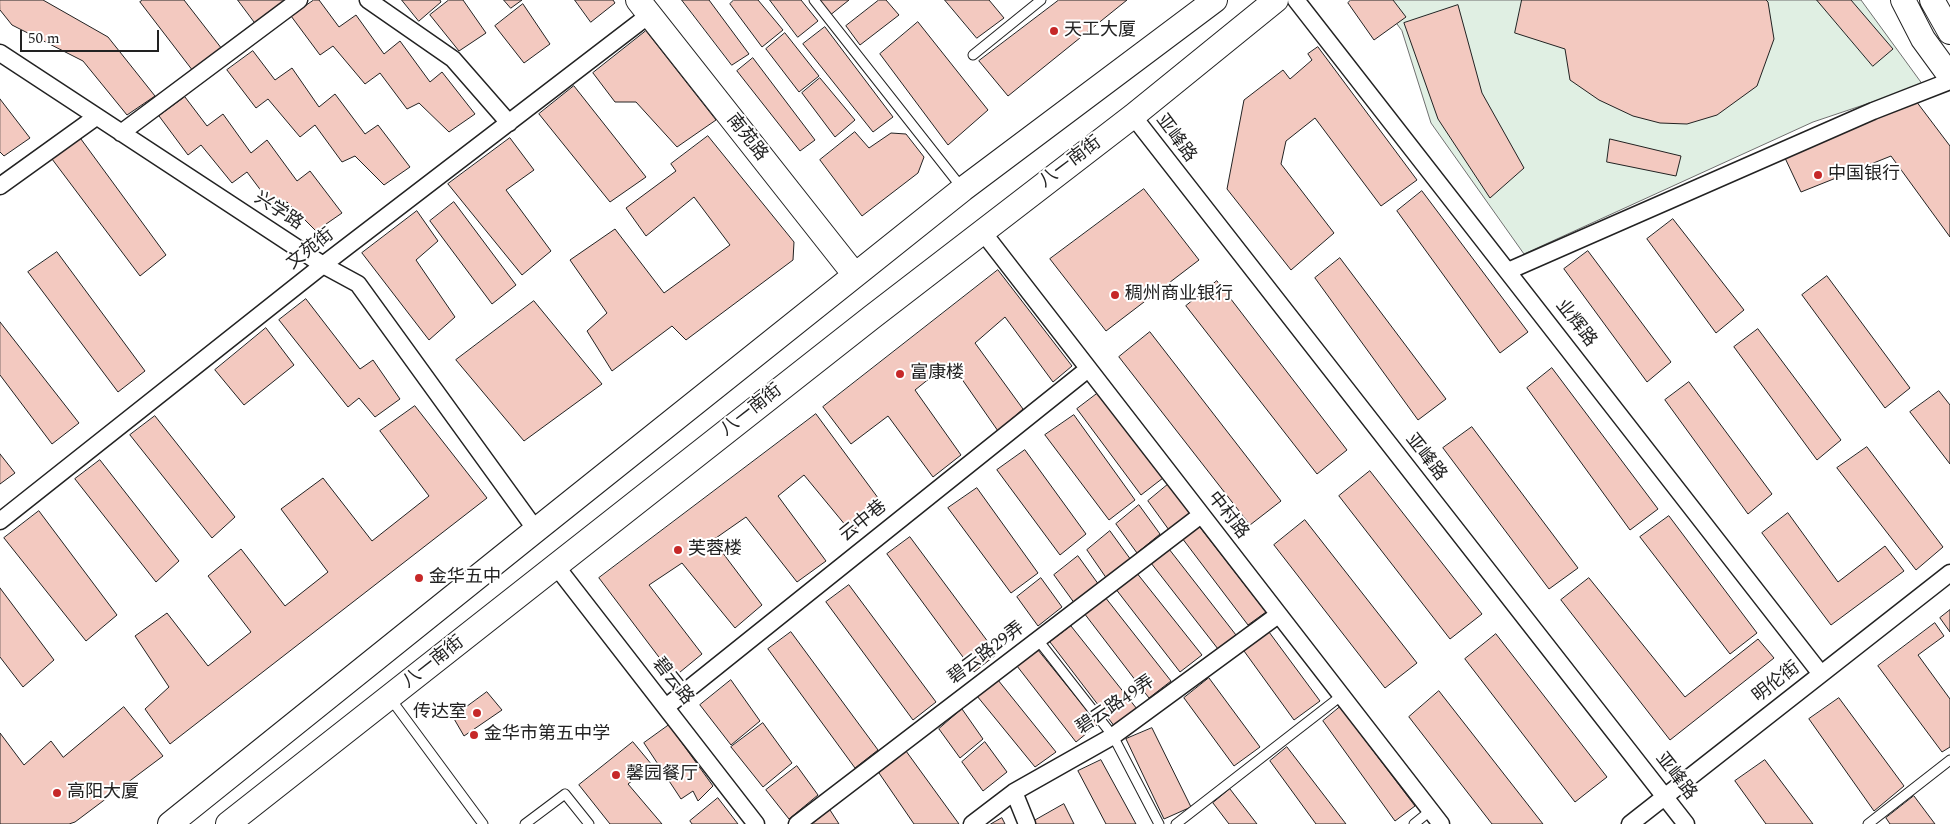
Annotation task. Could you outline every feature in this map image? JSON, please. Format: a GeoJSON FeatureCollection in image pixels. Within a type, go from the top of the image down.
{"type":"FeatureCollection","features":[{"type":"Feature","properties":{"kind":"main road"},"geometry":{"type":"LineString","coordinates":[[170,824],[963,189],[1215,0]]}},
{"type":"Feature","properties":{"kind":"main road","name":"八一南街"},"geometry":{"type":"LineString","coordinates":[[228,824],[982,231],[1132,116],[1276,0]]}},
{"type":"Feature","properties":{"kind":"main road"},"geometry":{"type":"LineString","coordinates":[[1903,0],[1923,39],[1950,76]]}},
{"type":"Feature","properties":{"kind":"main road"},"geometry":{"type":"LineString","coordinates":[[1932,0],[1950,32]]}},
{"type":"Feature","properties":{"kind":"main road","name":"南苑路"},"geometry":{"type":"LineString","coordinates":[[644,7],[855,276]]}},
{"type":"Feature","properties":{"kind":"street"},"geometry":{"type":"LineString","coordinates":[[121,133],[299,0]]}},
{"type":"Feature","properties":{"kind":"street"},"geometry":{"type":"LineString","coordinates":[[368,0],[453,59],[509,123]]}},
{"type":"Feature","properties":{"kind":"street","name":"业辉路"},"geometry":{"type":"LineString","coordinates":[[1296,0],[1821,674]]}},
{"type":"Feature","properties":{"kind":"street","name":"文苑街"},"geometry":{"type":"LineString","coordinates":[[0,521],[323,265],[509,123],[644,7]]}},
{"type":"Feature","properties":{"kind":"street","name":"兴学路"},"geometry":{"type":"LineString","coordinates":[[0,54],[323,265],[358,284],[536,530]]}},
{"type":"Feature","properties":{"kind":"street"},"geometry":{"type":"LineString","coordinates":[[1508,271],[1873,111],[1950,81]]}},
{"type":"Feature","properties":{"kind":"street","name":"亚峰路"},"geometry":{"type":"LineString","coordinates":[[1132,116],[1686,824]]}},
{"type":"Feature","properties":{"kind":"street"},"geometry":{"type":"LineString","coordinates":[[0,186],[96,117]]}},
{"type":"Feature","properties":{"kind":"street","name":"中村路"},"geometry":{"type":"LineString","coordinates":[[982,231],[1436,818]]}},
{"type":"Feature","properties":{"kind":"street","name":"云中巷"},"geometry":{"type":"LineString","coordinates":[[666,707],[1088,370]]}},
{"type":"Feature","properties":{"kind":"street","name":"碧云路29弄"},"geometry":{"type":"LineString","coordinates":[[798,824],[1201,515]]}},
{"type":"Feature","properties":{"kind":"street","name":"碧云路"},"geometry":{"type":"LineString","coordinates":[[556,566],[756,824]]}},
{"type":"Feature","properties":{"kind":"street","name":"明伦街"},"geometry":{"type":"LineString","coordinates":[[1630,824],[1950,573]]}},
{"type":"Feature","properties":{"kind":"street","name":"碧云路49弄"},"geometry":{"type":"LineString","coordinates":[[972,824],[1014,792],[1113,736],[1278,615]]}},
{"type":"Feature","properties":{"kind":"street"},"geometry":{"type":"LineString","coordinates":[[1014,792],[1027,824]]}},
{"type":"Feature","properties":{"kind":"lane"},"geometry":{"type":"LineString","coordinates":[[814,0],[963,189]]}},
{"type":"Feature","properties":{"kind":"lane"},"geometry":{"type":"LineString","coordinates":[[973,55],[1041,0]]}},
{"type":"Feature","properties":{"kind":"lane"},"geometry":{"type":"LineString","coordinates":[[1038,640],[1113,736],[1159,824]]}},
{"type":"Feature","properties":{"kind":"lane"},"geometry":{"type":"LineString","coordinates":[[1176,824],[1341,696]]}},
{"type":"Feature","properties":{"kind":"lane"},"geometry":{"type":"LineString","coordinates":[[390,698],[483,824]]}},
{"type":"Feature","properties":{"kind":"lane"},"geometry":{"type":"LineString","coordinates":[[1868,824],[1950,760]]}},
{"type":"Feature","properties":{"kind":"lane"},"geometry":{"type":"LineString","coordinates":[[525,824],[565,794],[589,824]]}},
{"type":"Feature","properties":{"kind":"lane"},"geometry":{"type":"LineString","coordinates":[[1414,824],[1436,818]]}},
{"type":"Feature","properties":{"kind":"green space"},"geometry":{"type":"Polygon","coordinates":[[[1380,0],[1861,0],[1923,85],[1813,122],[1524,254],[1431,123],[1402,31],[1380,0]]]}},
{"type":"Feature","properties":{"kind":"building"},"geometry":{"type":"Polygon","coordinates":[[[0,0],[43,0],[108,37],[155,96],[127,115],[83,61],[12,25],[0,10],[0,0]]]}},
{"type":"Feature","properties":{"kind":"building"},"geometry":{"type":"Polygon","coordinates":[[[143,0],[184,0],[222,49],[193,71],[140,2],[143,0]]]}},
{"type":"Feature","properties":{"kind":"building"},"geometry":{"type":"Polygon","coordinates":[[[238,0],[284,0],[285,1],[256,24],[238,0]]]}},
{"type":"Feature","properties":{"kind":"building"},"geometry":{"type":"Polygon","coordinates":[[[314,0],[319,0],[339,27],[356,15],[384,54],[400,41],[430,82],[442,72],[475,114],[449,132],[419,103],[407,109],[380,73],[365,84],[333,46],[320,55],[291,16],[314,0]]]}},
{"type":"Feature","properties":{"kind":"building"},"geometry":{"type":"Polygon","coordinates":[[[402,0],[440,0],[441,2],[419,21],[402,0]]]}},
{"type":"Feature","properties":{"kind":"building"},"geometry":{"type":"Polygon","coordinates":[[[449,0],[463,0],[486,33],[459,51],[430,15],[449,0]]]}},
{"type":"Feature","properties":{"kind":"building"},"geometry":{"type":"Polygon","coordinates":[[[504,0],[522,0],[511,8],[504,0]]]}},
{"type":"Feature","properties":{"kind":"building"},"geometry":{"type":"Polygon","coordinates":[[[575,0],[613,0],[615,3],[591,22],[575,0]]]}},
{"type":"Feature","properties":{"kind":"building"},"geometry":{"type":"Polygon","coordinates":[[[682,0],[709,0],[749,54],[732,65],[682,0]]]}},
{"type":"Feature","properties":{"kind":"building"},"geometry":{"type":"Polygon","coordinates":[[[734,0],[758,0],[783,30],[762,47],[730,4],[734,0]]]}},
{"type":"Feature","properties":{"kind":"building"},"geometry":{"type":"Polygon","coordinates":[[[770,0],[801,0],[818,21],[798,37],[770,0]]]}},
{"type":"Feature","properties":{"kind":"building"},"geometry":{"type":"Polygon","coordinates":[[[817,0],[849,0],[829,16],[817,0]]]}},
{"type":"Feature","properties":{"kind":"building"},"geometry":{"type":"Polygon","coordinates":[[[879,0],[886,0],[899,15],[860,45],[846,26],[879,0]]]}},
{"type":"Feature","properties":{"kind":"building"},"geometry":{"type":"Polygon","coordinates":[[[945,0],[989,0],[1004,18],[977,38],[945,0]]]}},
{"type":"Feature","properties":{"kind":"building","name":"天工大厦"},"geometry":{"type":"Polygon","coordinates":[[[1059,0],[1127,0],[1008,96],[979,61],[1059,0]]]}},
{"type":"Feature","properties":{"kind":"building"},"geometry":{"type":"Polygon","coordinates":[[[1351,0],[1393,0],[1406,17],[1374,40],[1348,3],[1351,0]]]}},
{"type":"Feature","properties":{"kind":"building"},"geometry":{"type":"Polygon","coordinates":[[[1522,0],[1766,0],[1768,2],[1774,39],[1757,86],[1717,115],[1687,124],[1660,123],[1633,116],[1599,100],[1570,80],[1565,49],[1515,33],[1522,0]]]}},
{"type":"Feature","properties":{"kind":"building"},"geometry":{"type":"Polygon","coordinates":[[[1817,0],[1851,0],[1893,49],[1873,66],[1817,0]]]}},
{"type":"Feature","properties":{"kind":"building"},"geometry":{"type":"Polygon","coordinates":[[[523,4],[550,44],[524,63],[495,26],[523,4]]]}},
{"type":"Feature","properties":{"kind":"building"},"geometry":{"type":"Polygon","coordinates":[[[1458,5],[1482,93],[1524,168],[1490,198],[1438,119],[1404,23],[1458,5]]]}},
{"type":"Feature","properties":{"kind":"building"},"geometry":{"type":"Polygon","coordinates":[[[918,22],[988,110],[948,145],[880,54],[918,22]]]}},
{"type":"Feature","properties":{"kind":"building"},"geometry":{"type":"Polygon","coordinates":[[[825,27],[893,117],[873,132],[803,44],[825,27]]]}},
{"type":"Feature","properties":{"kind":"building"},"geometry":{"type":"Polygon","coordinates":[[[646,31],[716,120],[677,147],[636,102],[615,102],[593,73],[646,31]]]}},
{"type":"Feature","properties":{"kind":"building"},"geometry":{"type":"Polygon","coordinates":[[[785,33],[819,76],[799,92],[766,49],[785,33]]]}},
{"type":"Feature","properties":{"kind":"building"},"geometry":{"type":"Polygon","coordinates":[[[1318,47],[1417,180],[1381,206],[1315,118],[1286,141],[1281,164],[1334,233],[1291,270],[1227,189],[1244,100],[1283,70],[1290,79],[1312,60],[1308,54],[1318,47]]]}},
{"type":"Feature","properties":{"kind":"building"},"geometry":{"type":"Polygon","coordinates":[[[253,51],[275,80],[292,68],[319,107],[335,94],[365,134],[378,125],[410,167],[384,185],[355,156],[342,162],[315,125],[300,137],[268,99],[256,108],[227,70],[253,51]]]}},
{"type":"Feature","properties":{"kind":"building"},"geometry":{"type":"Polygon","coordinates":[[[753,58],[815,140],[800,151],[737,71],[753,58]]]}},
{"type":"Feature","properties":{"kind":"building"},"geometry":{"type":"Polygon","coordinates":[[[820,78],[855,120],[835,137],[802,93],[820,78]]]}},
{"type":"Feature","properties":{"kind":"building"},"geometry":{"type":"Polygon","coordinates":[[[574,86],[646,177],[610,202],[539,114],[574,86]]]}},
{"type":"Feature","properties":{"kind":"building"},"geometry":{"type":"Polygon","coordinates":[[[185,97],[207,126],[223,114],[251,153],[267,140],[297,181],[310,171],[342,213],[316,231],[287,202],[274,208],[247,172],[232,183],[201,145],[188,155],[159,116],[185,97]]]}},
{"type":"Feature","properties":{"kind":"building"},"geometry":{"type":"Polygon","coordinates":[[[0,99],[30,138],[4,156],[0,152],[0,99]]]}},
{"type":"Feature","properties":{"kind":"building","name":"中国银行"},"geometry":{"type":"Polygon","coordinates":[[[1916,101],[1950,146],[1950,237],[1891,156],[1801,192],[1785,158],[1916,101]]]}},
{"type":"Feature","properties":{"kind":"building"},"geometry":{"type":"Polygon","coordinates":[[[855,132],[869,148],[891,133],[906,134],[924,157],[918,173],[862,216],[820,160],[855,132]]]}},
{"type":"Feature","properties":{"kind":"building"},"geometry":{"type":"Polygon","coordinates":[[[78,135],[166,255],[140,276],[49,155],[78,135]]]}},
{"type":"Feature","properties":{"kind":"building"},"geometry":{"type":"Polygon","coordinates":[[[708,136],[794,242],[793,260],[686,340],[672,326],[612,371],[587,331],[607,313],[570,260],[615,229],[664,293],[730,245],[694,197],[646,236],[626,208],[676,171],[671,164],[708,136]]]}},
{"type":"Feature","properties":{"kind":"building"},"geometry":{"type":"Polygon","coordinates":[[[510,138],[534,170],[506,190],[551,251],[522,275],[448,184],[510,138]]]}},
{"type":"Feature","properties":{"kind":"building"},"geometry":{"type":"Polygon","coordinates":[[[1610,139],[1681,156],[1676,176],[1607,162],[1610,139]]]}},
{"type":"Feature","properties":{"kind":"building","name":"稠州商业银行"},"geometry":{"type":"Polygon","coordinates":[[[1144,189],[1199,260],[1106,331],[1050,259],[1144,189]]]}},
{"type":"Feature","properties":{"kind":"building"},"geometry":{"type":"Polygon","coordinates":[[[1422,191],[1528,332],[1500,353],[1397,211],[1422,191]]]}},
{"type":"Feature","properties":{"kind":"building"},"geometry":{"type":"Polygon","coordinates":[[[454,202],[516,285],[492,304],[430,221],[454,202]]]}},
{"type":"Feature","properties":{"kind":"building"},"geometry":{"type":"Polygon","coordinates":[[[417,211],[438,241],[416,260],[455,317],[429,340],[362,253],[417,211]]]}},
{"type":"Feature","properties":{"kind":"building"},"geometry":{"type":"Polygon","coordinates":[[[1673,219],[1744,310],[1716,333],[1647,239],[1673,219]]]}},
{"type":"Feature","properties":{"kind":"building"},"geometry":{"type":"Polygon","coordinates":[[[1588,251],[1671,362],[1647,382],[1564,269],[1588,251]]]}},
{"type":"Feature","properties":{"kind":"building"},"geometry":{"type":"Polygon","coordinates":[[[57,252],[145,371],[118,392],[28,272],[57,252]]]}},
{"type":"Feature","properties":{"kind":"building"},"geometry":{"type":"Polygon","coordinates":[[[1340,258],[1446,399],[1418,420],[1315,278],[1340,258]]]}},
{"type":"Feature","properties":{"kind":"building","name":"富康楼"},"geometry":{"type":"Polygon","coordinates":[[[998,270],[1072,366],[1053,382],[1005,317],[975,343],[1023,409],[998,431],[950,362],[915,390],[961,455],[933,477],[888,416],[851,444],[823,407],[998,270]]]}},
{"type":"Feature","properties":{"kind":"building"},"geometry":{"type":"Polygon","coordinates":[[[1827,276],[1910,388],[1885,408],[1802,295],[1827,276]]]}},
{"type":"Feature","properties":{"kind":"building"},"geometry":{"type":"Polygon","coordinates":[[[1217,281],[1347,450],[1317,474],[1186,306],[1217,281]]]}},
{"type":"Feature","properties":{"kind":"building"},"geometry":{"type":"Polygon","coordinates":[[[306,299],[360,369],[373,360],[400,399],[375,417],[359,398],[348,407],[279,320],[306,299]]]}},
{"type":"Feature","properties":{"kind":"building"},"geometry":{"type":"Polygon","coordinates":[[[534,301],[602,384],[524,441],[456,360],[534,301]]]}},
{"type":"Feature","properties":{"kind":"building"},"geometry":{"type":"Polygon","coordinates":[[[0,322],[79,423],[52,444],[0,375],[0,322]]]}},
{"type":"Feature","properties":{"kind":"building"},"geometry":{"type":"Polygon","coordinates":[[[266,328],[294,365],[244,405],[215,370],[266,328]]]}},
{"type":"Feature","properties":{"kind":"building"},"geometry":{"type":"Polygon","coordinates":[[[1758,329],[1841,440],[1817,460],[1734,347],[1758,329]]]}},
{"type":"Feature","properties":{"kind":"building"},"geometry":{"type":"Polygon","coordinates":[[[1150,332],[1281,501],[1250,525],[1119,357],[1150,332]]]}},
{"type":"Feature","properties":{"kind":"building"},"geometry":{"type":"Polygon","coordinates":[[[1552,368],[1658,509],[1630,530],[1527,388],[1552,368]]]}},
{"type":"Feature","properties":{"kind":"building"},"geometry":{"type":"Polygon","coordinates":[[[1689,382],[1772,494],[1748,514],[1665,400],[1689,382]]]}},
{"type":"Feature","properties":{"kind":"building"},"geometry":{"type":"Polygon","coordinates":[[[1939,391],[1950,405],[1950,464],[1910,412],[1939,391]]]}},
{"type":"Feature","properties":{"kind":"building"},"geometry":{"type":"Polygon","coordinates":[[[1098,393],[1163,478],[1141,495],[1077,409],[1098,393]]]}},
{"type":"Feature","properties":{"kind":"building"},"geometry":{"type":"Polygon","coordinates":[[[415,406],[487,498],[170,744],[145,709],[169,687],[135,636],[167,613],[208,666],[251,632],[208,576],[241,549],[285,606],[328,572],[281,509],[323,478],[372,541],[429,496],[380,431],[415,406]]]}},
{"type":"Feature","properties":{"kind":"building","name":"芙蓉楼"},"geometry":{"type":"Polygon","coordinates":[[[816,414],[884,506],[851,532],[804,475],[778,496],[826,561],[797,582],[746,517],[713,540],[762,605],[735,628],[682,563],[649,585],[702,654],[674,677],[599,578],[816,414]]]}},
{"type":"Feature","properties":{"kind":"building"},"geometry":{"type":"Polygon","coordinates":[[[1074,415],[1135,500],[1109,520],[1045,435],[1074,415]]]}},
{"type":"Feature","properties":{"kind":"building"},"geometry":{"type":"Polygon","coordinates":[[[155,416],[235,517],[212,538],[130,435],[155,416]]]}},
{"type":"Feature","properties":{"kind":"building"},"geometry":{"type":"Polygon","coordinates":[[[1472,427],[1578,568],[1549,589],[1443,448],[1472,427]]]}},
{"type":"Feature","properties":{"kind":"building"},"geometry":{"type":"Polygon","coordinates":[[[1867,447],[1943,547],[1916,570],[1837,468],[1867,447]]]}},
{"type":"Feature","properties":{"kind":"building"},"geometry":{"type":"Polygon","coordinates":[[[1025,450],[1086,534],[1060,555],[997,470],[1025,450]]]}},
{"type":"Feature","properties":{"kind":"building"},"geometry":{"type":"Polygon","coordinates":[[[0,454],[15,473],[0,484],[0,454]]]}},
{"type":"Feature","properties":{"kind":"building"},"geometry":{"type":"Polygon","coordinates":[[[100,460],[179,561],[156,582],[75,479],[100,460]]]}},
{"type":"Feature","properties":{"kind":"building"},"geometry":{"type":"Polygon","coordinates":[[[1370,471],[1482,614],[1450,639],[1339,496],[1370,471]]]}},
{"type":"Feature","properties":{"kind":"building"},"geometry":{"type":"Polygon","coordinates":[[[1171,482],[1192,511],[1169,530],[1148,501],[1171,482]]]}},
{"type":"Feature","properties":{"kind":"building"},"geometry":{"type":"Polygon","coordinates":[[[977,488],[1038,573],[1011,593],[948,508],[977,488]]]}},
{"type":"Feature","properties":{"kind":"building"},"geometry":{"type":"Polygon","coordinates":[[[1139,505],[1160,534],[1137,553],[1116,524],[1139,505]]]}},
{"type":"Feature","properties":{"kind":"building"},"geometry":{"type":"Polygon","coordinates":[[[39,511],[117,615],[86,641],[4,538],[39,511]]]}},
{"type":"Feature","properties":{"kind":"building"},"geometry":{"type":"Polygon","coordinates":[[[1788,513],[1838,582],[1885,546],[1904,571],[1831,625],[1762,533],[1788,513]]]}},
{"type":"Feature","properties":{"kind":"building"},"geometry":{"type":"Polygon","coordinates":[[[1669,516],[1757,633],[1730,654],[1640,537],[1669,516]]]}},
{"type":"Feature","properties":{"kind":"building"},"geometry":{"type":"Polygon","coordinates":[[[1305,520],[1417,663],[1385,688],[1274,545],[1305,520]]]}},
{"type":"Feature","properties":{"kind":"building"},"geometry":{"type":"Polygon","coordinates":[[[1199,526],[1266,612],[1248,625],[1182,538],[1199,526]]]}},
{"type":"Feature","properties":{"kind":"building"},"geometry":{"type":"Polygon","coordinates":[[[1110,531],[1131,560],[1107,579],[1087,550],[1110,531]]]}},
{"type":"Feature","properties":{"kind":"building"},"geometry":{"type":"Polygon","coordinates":[[[910,537],[997,654],[974,672],[887,554],[910,537]]]}},
{"type":"Feature","properties":{"kind":"building"},"geometry":{"type":"Polygon","coordinates":[[[1169,549],[1236,635],[1218,649],[1151,563],[1169,549]]]}},
{"type":"Feature","properties":{"kind":"building"},"geometry":{"type":"Polygon","coordinates":[[[1078,556],[1099,585],[1075,604],[1054,575],[1078,556]]]}},
{"type":"Feature","properties":{"kind":"building"},"geometry":{"type":"Polygon","coordinates":[[[1136,572],[1202,655],[1180,672],[1115,588],[1136,572]]]}},
{"type":"Feature","properties":{"kind":"building"},"geometry":{"type":"Polygon","coordinates":[[[1041,578],[1062,607],[1038,626],[1017,597],[1041,578]]]}},
{"type":"Feature","properties":{"kind":"building"},"geometry":{"type":"Polygon","coordinates":[[[1589,578],[1685,697],[1758,639],[1774,658],[1670,740],[1561,600],[1589,578]]]}},
{"type":"Feature","properties":{"kind":"building"},"geometry":{"type":"Polygon","coordinates":[[[849,585],[936,702],[913,720],[826,602],[849,585]]]}},
{"type":"Feature","properties":{"kind":"building"},"geometry":{"type":"Polygon","coordinates":[[[0,588],[54,660],[23,687],[0,657],[0,588]]]}},
{"type":"Feature","properties":{"kind":"building"},"geometry":{"type":"Polygon","coordinates":[[[1105,597],[1171,681],[1149,698],[1084,613],[1105,597]]]}},
{"type":"Feature","properties":{"kind":"building"},"geometry":{"type":"Polygon","coordinates":[[[1950,610],[1950,632],[1940,618],[1950,610]]]}},
{"type":"Feature","properties":{"kind":"building"},"geometry":{"type":"Polygon","coordinates":[[[1935,623],[1944,636],[1918,655],[1950,699],[1950,747],[1942,752],[1878,666],[1935,623]]]}},
{"type":"Feature","properties":{"kind":"building"},"geometry":{"type":"Polygon","coordinates":[[[1071,626],[1137,709],[1115,727],[1050,642],[1071,626]]]}},
{"type":"Feature","properties":{"kind":"building"},"geometry":{"type":"Polygon","coordinates":[[[791,632],[878,750],[855,768],[768,649],[791,632]]]}},
{"type":"Feature","properties":{"kind":"building"},"geometry":{"type":"Polygon","coordinates":[[[1269,632],[1320,701],[1294,720],[1244,651],[1269,632]]]}},
{"type":"Feature","properties":{"kind":"building"},"geometry":{"type":"Polygon","coordinates":[[[1496,634],[1607,777],[1575,802],[1465,659],[1496,634]]]}},
{"type":"Feature","properties":{"kind":"building"},"geometry":{"type":"Polygon","coordinates":[[[1038,650],[1098,724],[1076,742],[1017,666],[1038,650]]]}},
{"type":"Feature","properties":{"kind":"building"},"geometry":{"type":"Polygon","coordinates":[[[1209,678],[1260,747],[1234,766],[1184,698],[1209,678]]]}},
{"type":"Feature","properties":{"kind":"building"},"geometry":{"type":"Polygon","coordinates":[[[731,680],[760,721],[731,745],[700,705],[731,680]]]}},
{"type":"Feature","properties":{"kind":"building"},"geometry":{"type":"Polygon","coordinates":[[[998,680],[1056,752],[1035,767],[977,696],[998,680]]]}},
{"type":"Feature","properties":{"kind":"building"},"geometry":{"type":"Polygon","coordinates":[[[1439,691],[1543,824],[1492,824],[1409,717],[1439,691]]]}},
{"type":"Feature","properties":{"kind":"building","name":"传达室"},"geometry":{"type":"Polygon","coordinates":[[[487,692],[502,710],[464,736],[453,717],[487,692]]]}},
{"type":"Feature","properties":{"kind":"building"},"geometry":{"type":"Polygon","coordinates":[[[1839,698],[1904,786],[1874,811],[1809,719],[1839,698]]]}},
{"type":"Feature","properties":{"kind":"building","name":"高阳大厦"},"geometry":{"type":"Polygon","coordinates":[[[124,707],[163,756],[75,822],[69,824],[0,824],[0,733],[24,765],[51,741],[63,757],[124,707]]]}},
{"type":"Feature","properties":{"kind":"building"},"geometry":{"type":"Polygon","coordinates":[[[1340,707],[1415,806],[1395,821],[1323,721],[1340,707]]]}},
{"type":"Feature","properties":{"kind":"building"},"geometry":{"type":"Polygon","coordinates":[[[962,709],[983,739],[960,758],[939,729],[962,709]]]}},
{"type":"Feature","properties":{"kind":"building"},"geometry":{"type":"Polygon","coordinates":[[[763,723],[792,763],[763,787],[731,747],[763,723]]]}},
{"type":"Feature","properties":{"kind":"building"},"geometry":{"type":"Polygon","coordinates":[[[669,725],[713,786],[698,801],[693,791],[681,799],[644,743],[669,725]]]}},
{"type":"Feature","properties":{"kind":"building"},"geometry":{"type":"Polygon","coordinates":[[[1152,728],[1191,807],[1164,819],[1126,739],[1152,728]]]}},
{"type":"Feature","properties":{"kind":"building","name":"馨园餐厅"},"geometry":{"type":"Polygon","coordinates":[[[633,742],[652,765],[628,784],[662,824],[610,824],[579,785],[633,742]]]}},
{"type":"Feature","properties":{"kind":"building"},"geometry":{"type":"Polygon","coordinates":[[[985,742],[1007,772],[983,791],[962,762],[985,742]]]}},
{"type":"Feature","properties":{"kind":"building"},"geometry":{"type":"Polygon","coordinates":[[[1287,747],[1346,824],[1316,824],[1270,761],[1287,747]]]}},
{"type":"Feature","properties":{"kind":"building"},"geometry":{"type":"Polygon","coordinates":[[[906,751],[959,824],[914,824],[879,773],[906,751]]]}},
{"type":"Feature","properties":{"kind":"building"},"geometry":{"type":"Polygon","coordinates":[[[1101,760],[1136,824],[1106,824],[1078,771],[1101,760]]]}},
{"type":"Feature","properties":{"kind":"building"},"geometry":{"type":"Polygon","coordinates":[[[1765,760],[1813,824],[1766,824],[1735,781],[1765,760]]]}},
{"type":"Feature","properties":{"kind":"building"},"geometry":{"type":"Polygon","coordinates":[[[797,766],[818,795],[789,819],[766,790],[797,766]]]}},
{"type":"Feature","properties":{"kind":"building"},"geometry":{"type":"Polygon","coordinates":[[[1230,789],[1257,824],[1229,824],[1213,803],[1230,789]]]}},
{"type":"Feature","properties":{"kind":"building"},"geometry":{"type":"Polygon","coordinates":[[[1914,796],[1935,824],[1890,824],[1886,818],[1914,796]]]}},
{"type":"Feature","properties":{"kind":"building"},"geometry":{"type":"Polygon","coordinates":[[[718,798],[738,824],[692,824],[690,821],[718,798]]]}},
{"type":"Feature","properties":{"kind":"building"},"geometry":{"type":"Polygon","coordinates":[[[1064,804],[1074,824],[1036,824],[1034,821],[1064,804]]]}},
{"type":"Feature","properties":{"kind":"building"},"geometry":{"type":"Polygon","coordinates":[[[830,810],[839,824],[812,824],[830,810]]]}},
{"type":"Feature","properties":{"kind":"building"},"geometry":{"type":"Polygon","coordinates":[[[1002,818],[1005,824],[991,824],[1002,818]]]}},
{"type":"Feature","properties":{"kind":"place","name":"天工大厦"},"geometry":{"type":"Point","coordinates":[1054,31]}},
{"type":"Feature","properties":{"kind":"place","name":"中国银行"},"geometry":{"type":"Point","coordinates":[1818,175]}},
{"type":"Feature","properties":{"kind":"place","name":"稠州商业银行"},"geometry":{"type":"Point","coordinates":[1115,295]}},
{"type":"Feature","properties":{"kind":"place","name":"富康楼"},"geometry":{"type":"Point","coordinates":[900,374]}},
{"type":"Feature","properties":{"kind":"place","name":"芙蓉楼"},"geometry":{"type":"Point","coordinates":[678,550]}},
{"type":"Feature","properties":{"kind":"place","name":"金华五中"},"geometry":{"type":"Point","coordinates":[419,578]}},
{"type":"Feature","properties":{"kind":"place","name":"传达室"},"geometry":{"type":"Point","coordinates":[477,713]}},
{"type":"Feature","properties":{"kind":"place","name":"金华市第五中学"},"geometry":{"type":"Point","coordinates":[474,735]}},
{"type":"Feature","properties":{"kind":"place","name":"馨园餐厅"},"geometry":{"type":"Point","coordinates":[616,775]}},
{"type":"Feature","properties":{"kind":"place","name":"高阳大厦"},"geometry":{"type":"Point","coordinates":[57,793]}}]}
